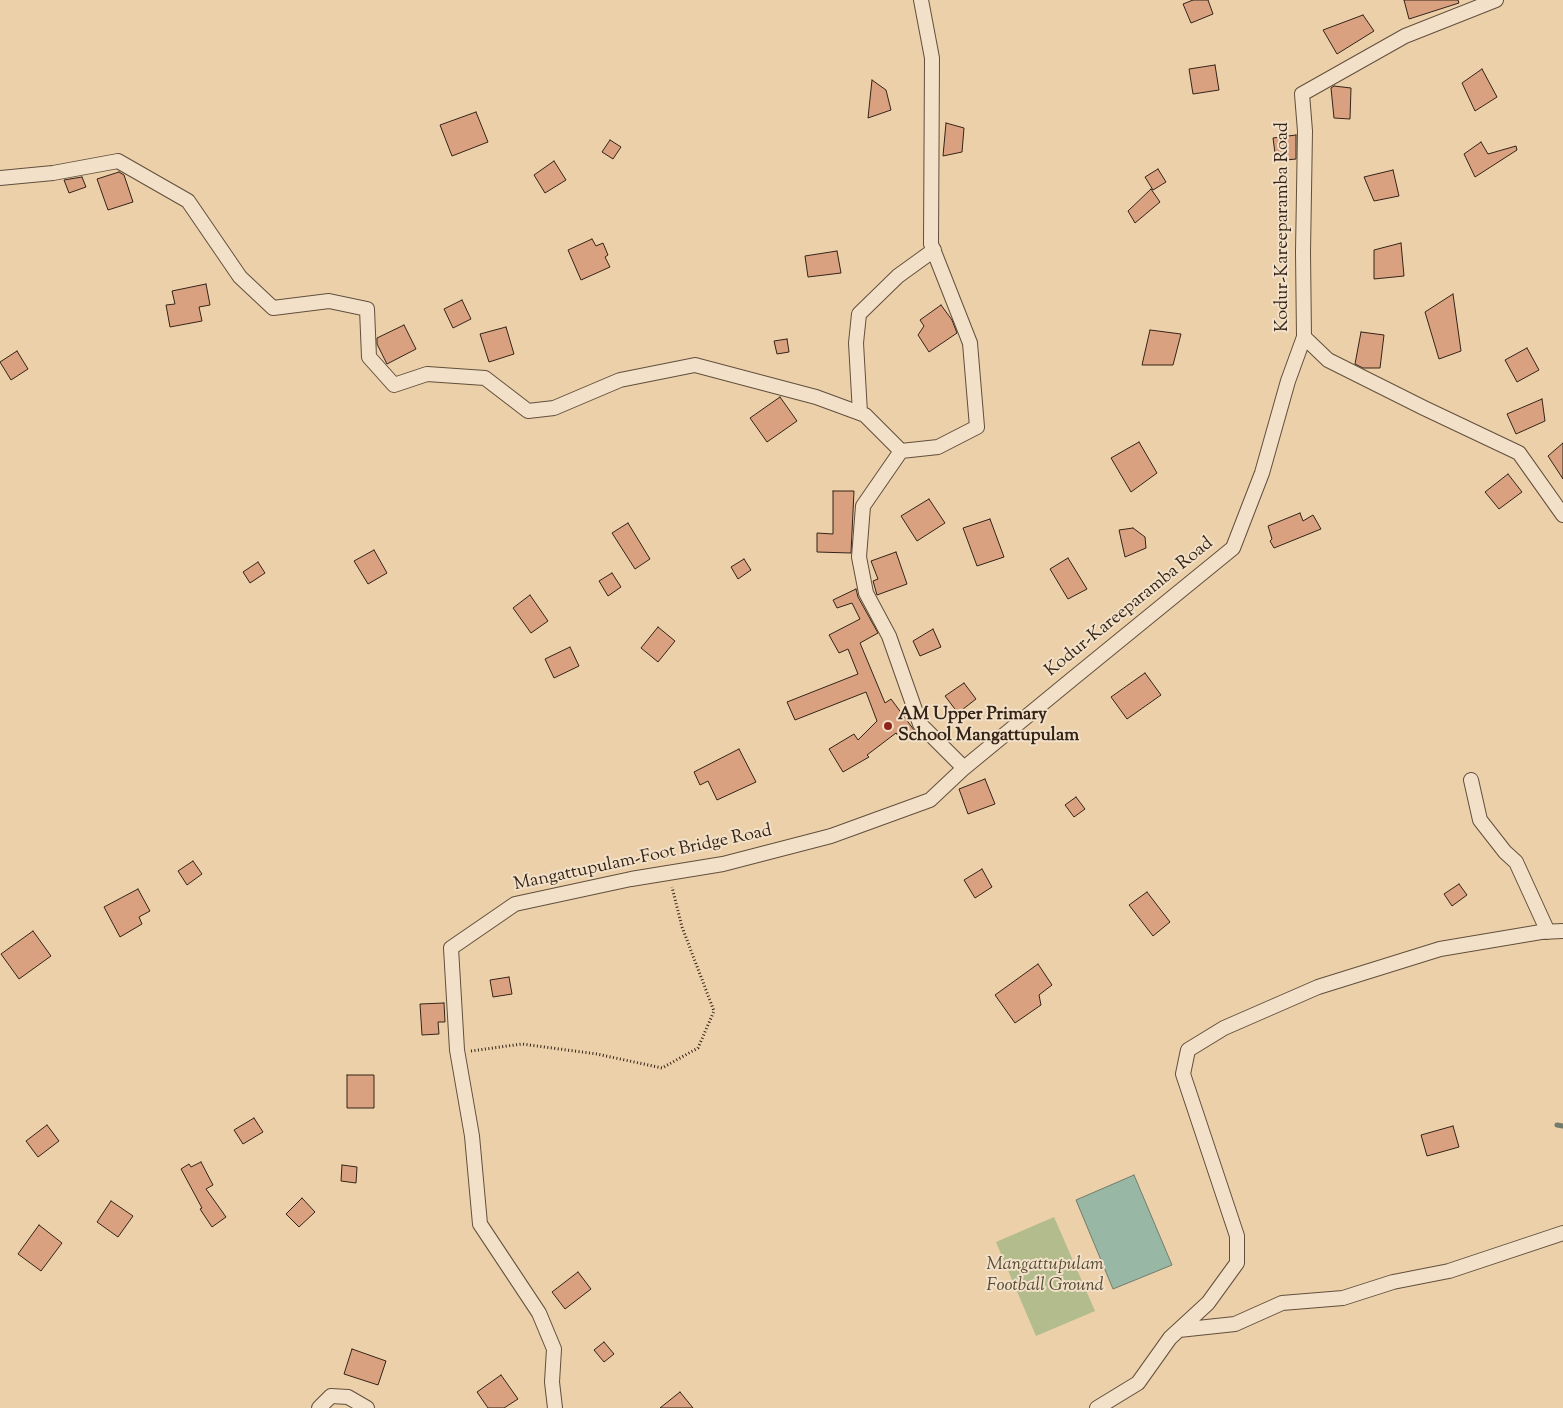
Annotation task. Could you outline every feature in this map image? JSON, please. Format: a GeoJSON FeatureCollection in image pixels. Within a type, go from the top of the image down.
{"type":"FeatureCollection","features":[{"type":"Feature","properties":{"kind":"street"},"geometry":{"type":"LineString","coordinates":[[921,0],[932,58],[931,244],[970,343],[977,427],[938,447],[901,451],[863,506],[859,558],[866,593],[889,636],[920,724],[964,768]]}},
{"type":"Feature","properties":{"kind":"street","name":"Kodur-Kareeparamba Road"},"geometry":{"type":"LineString","coordinates":[[964,768],[1233,548],[1262,473],[1288,381],[1304,337],[1305,131],[1302,94],[1405,36],[1496,0]]}},
{"type":"Feature","properties":{"kind":"street"},"geometry":{"type":"LineString","coordinates":[[0,178],[52,173],[118,161],[188,201],[240,278],[273,308],[329,301],[367,309],[369,357],[394,385],[427,374],[485,378],[528,411],[554,408],[620,380],[695,365],[816,397],[865,415],[901,451]]}},
{"type":"Feature","properties":{"kind":"street"},"geometry":{"type":"LineString","coordinates":[[860,413],[856,343],[859,314],[898,276],[934,250]]}},
{"type":"Feature","properties":{"kind":"street"},"geometry":{"type":"LineString","coordinates":[[1304,337],[1328,360],[1519,453],[1563,515]]}},
{"type":"Feature","properties":{"kind":"street","name":"Mangattupulam-Foot Bridge Road"},"geometry":{"type":"LineString","coordinates":[[555,1408],[552,1382],[554,1349],[539,1313],[480,1224],[472,1136],[458,1053],[451,948],[516,904],[631,879],[723,864],[831,836],[930,800],[964,768]]}},
{"type":"Feature","properties":{"kind":"street"},"geometry":{"type":"LineString","coordinates":[[1471,780],[1480,820],[1505,852],[1516,862],[1548,932]]}},
{"type":"Feature","properties":{"kind":"street"},"geometry":{"type":"LineString","coordinates":[[1096,1408],[1138,1383],[1170,1338],[1208,1303],[1237,1264],[1236,1236],[1183,1074],[1188,1050],[1224,1028],[1318,987],[1440,949],[1563,931]]}},
{"type":"Feature","properties":{"kind":"street"},"geometry":{"type":"LineString","coordinates":[[1179,1330],[1235,1324],[1282,1303],[1343,1298],[1393,1282],[1449,1271],[1563,1233]]}},
{"type":"Feature","properties":{"kind":"street"},"geometry":{"type":"LineString","coordinates":[[319,1408],[330,1396],[348,1397],[367,1408]]}},
{"type":"Feature","properties":{"kind":"path"},"geometry":{"type":"LineString","coordinates":[[458,1053],[522,1044],[597,1054],[662,1068],[698,1048],[714,1011],[682,926],[668,873]]}},
{"type":"Feature","properties":{"kind":"green space","name":"Mangattupulam Football Ground"},"geometry":{"type":"Polygon","coordinates":[[[1054,1217],[1095,1311],[1036,1336],[996,1242],[1054,1217]]]}},
{"type":"Feature","properties":{"kind":"shaded area"},"geometry":{"type":"Polygon","coordinates":[[[1134,1175],[1172,1265],[1113,1289],[1076,1200],[1134,1175]]]}},
{"type":"Feature","properties":{"kind":"building"},"geometry":{"type":"Polygon","coordinates":[[[1193,0],[1208,0],[1213,14],[1191,23],[1183,4],[1193,0]]]}},
{"type":"Feature","properties":{"kind":"building"},"geometry":{"type":"Polygon","coordinates":[[[1404,0],[1458,0],[1459,3],[1409,19],[1404,0]]]}},
{"type":"Feature","properties":{"kind":"building"},"geometry":{"type":"Polygon","coordinates":[[[1363,15],[1374,31],[1337,54],[1323,30],[1363,15]]]}},
{"type":"Feature","properties":{"kind":"building"},"geometry":{"type":"Polygon","coordinates":[[[1215,65],[1219,90],[1193,94],[1189,69],[1215,65]]]}},
{"type":"Feature","properties":{"kind":"building"},"geometry":{"type":"Polygon","coordinates":[[[1482,69],[1497,97],[1475,111],[1462,83],[1482,69]]]}},
{"type":"Feature","properties":{"kind":"building"},"geometry":{"type":"Polygon","coordinates":[[[872,80],[886,90],[891,110],[868,118],[872,80]]]}},
{"type":"Feature","properties":{"kind":"building"},"geometry":{"type":"Polygon","coordinates":[[[1334,86],[1351,88],[1350,119],[1334,118],[1331,88],[1334,86]]]}},
{"type":"Feature","properties":{"kind":"building"},"geometry":{"type":"Polygon","coordinates":[[[476,112],[488,142],[452,156],[440,125],[476,112]]]}},
{"type":"Feature","properties":{"kind":"building"},"geometry":{"type":"Polygon","coordinates":[[[946,123],[964,128],[962,152],[943,156],[946,123]]]}},
{"type":"Feature","properties":{"kind":"building"},"geometry":{"type":"Polygon","coordinates":[[[1296,135],[1296,159],[1276,161],[1273,138],[1296,135]]]}},
{"type":"Feature","properties":{"kind":"building"},"geometry":{"type":"Polygon","coordinates":[[[610,140],[621,147],[613,159],[602,152],[610,140]]]}},
{"type":"Feature","properties":{"kind":"building"},"geometry":{"type":"Polygon","coordinates":[[[1481,142],[1488,154],[1516,146],[1517,150],[1475,177],[1464,154],[1481,142]]]}},
{"type":"Feature","properties":{"kind":"building"},"geometry":{"type":"Polygon","coordinates":[[[554,161],[566,180],[545,193],[534,175],[554,161]]]}},
{"type":"Feature","properties":{"kind":"building"},"geometry":{"type":"Polygon","coordinates":[[[1158,169],[1166,182],[1153,190],[1145,177],[1158,169]]]}},
{"type":"Feature","properties":{"kind":"building"},"geometry":{"type":"Polygon","coordinates":[[[1393,170],[1399,196],[1374,201],[1364,177],[1393,170]]]}},
{"type":"Feature","properties":{"kind":"building"},"geometry":{"type":"Polygon","coordinates":[[[119,172],[124,175],[133,202],[108,210],[97,179],[119,172]]]}},
{"type":"Feature","properties":{"kind":"building"},"geometry":{"type":"Polygon","coordinates":[[[82,177],[86,187],[69,193],[64,180],[82,177]]]}},
{"type":"Feature","properties":{"kind":"building"},"geometry":{"type":"Polygon","coordinates":[[[1151,189],[1160,202],[1135,223],[1128,211],[1151,189]]]}},
{"type":"Feature","properties":{"kind":"building"},"geometry":{"type":"Polygon","coordinates":[[[592,239],[596,246],[603,243],[608,255],[605,257],[610,267],[581,280],[568,250],[592,239]]]}},
{"type":"Feature","properties":{"kind":"building"},"geometry":{"type":"Polygon","coordinates":[[[1401,243],[1404,276],[1374,279],[1374,250],[1401,243]]]}},
{"type":"Feature","properties":{"kind":"building"},"geometry":{"type":"Polygon","coordinates":[[[837,251],[841,273],[808,277],[805,256],[837,251]]]}},
{"type":"Feature","properties":{"kind":"building"},"geometry":{"type":"Polygon","coordinates":[[[206,284],[210,305],[199,307],[202,321],[170,327],[166,305],[175,304],[172,291],[206,284]]]}},
{"type":"Feature","properties":{"kind":"building"},"geometry":{"type":"Polygon","coordinates":[[[1453,294],[1461,351],[1439,359],[1425,312],[1453,294]]]}},
{"type":"Feature","properties":{"kind":"building"},"geometry":{"type":"Polygon","coordinates":[[[462,300],[471,319],[453,328],[444,309],[462,300]]]}},
{"type":"Feature","properties":{"kind":"building"},"geometry":{"type":"Polygon","coordinates":[[[941,305],[952,320],[957,333],[929,352],[918,335],[924,326],[920,320],[941,305]]]}},
{"type":"Feature","properties":{"kind":"building"},"geometry":{"type":"Polygon","coordinates":[[[404,325],[416,349],[387,364],[377,344],[377,338],[404,325]]]}},
{"type":"Feature","properties":{"kind":"building"},"geometry":{"type":"Polygon","coordinates":[[[506,327],[514,354],[489,362],[480,334],[506,327]]]}},
{"type":"Feature","properties":{"kind":"building"},"geometry":{"type":"Polygon","coordinates":[[[1150,330],[1181,334],[1173,365],[1142,365],[1150,330]]]}},
{"type":"Feature","properties":{"kind":"building"},"geometry":{"type":"Polygon","coordinates":[[[1361,332],[1384,335],[1380,368],[1363,368],[1355,364],[1361,332]]]}},
{"type":"Feature","properties":{"kind":"building"},"geometry":{"type":"Polygon","coordinates":[[[787,339],[789,352],[777,354],[774,341],[787,339]]]}},
{"type":"Feature","properties":{"kind":"building"},"geometry":{"type":"Polygon","coordinates":[[[1527,348],[1539,370],[1517,382],[1505,360],[1527,348]]]}},
{"type":"Feature","properties":{"kind":"building"},"geometry":{"type":"Polygon","coordinates":[[[17,351],[28,369],[11,380],[0,362],[17,351]]]}},
{"type":"Feature","properties":{"kind":"building"},"geometry":{"type":"Polygon","coordinates":[[[780,397],[797,421],[767,442],[750,418],[780,397]]]}},
{"type":"Feature","properties":{"kind":"building"},"geometry":{"type":"Polygon","coordinates":[[[1542,399],[1545,421],[1516,434],[1507,414],[1542,399]]]}},
{"type":"Feature","properties":{"kind":"building"},"geometry":{"type":"Polygon","coordinates":[[[1139,442],[1157,473],[1131,492],[1111,458],[1139,442]]]}},
{"type":"Feature","properties":{"kind":"building"},"geometry":{"type":"Polygon","coordinates":[[[1563,443],[1563,479],[1548,456],[1563,443]]]}},
{"type":"Feature","properties":{"kind":"building"},"geometry":{"type":"Polygon","coordinates":[[[1508,474],[1522,492],[1499,509],[1485,492],[1508,474]]]}},
{"type":"Feature","properties":{"kind":"building"},"geometry":{"type":"Polygon","coordinates":[[[833,491],[854,491],[851,553],[817,552],[817,533],[833,534],[833,491]]]}},
{"type":"Feature","properties":{"kind":"building"},"geometry":{"type":"Polygon","coordinates":[[[929,499],[945,523],[917,541],[901,516],[929,499]]]}},
{"type":"Feature","properties":{"kind":"building"},"geometry":{"type":"Polygon","coordinates":[[[1300,513],[1303,521],[1313,515],[1321,529],[1274,548],[1270,541],[1272,539],[1268,526],[1300,513]]]}},
{"type":"Feature","properties":{"kind":"building"},"geometry":{"type":"Polygon","coordinates":[[[990,519],[1004,557],[977,566],[963,528],[990,519]]]}},
{"type":"Feature","properties":{"kind":"building"},"geometry":{"type":"Polygon","coordinates":[[[628,523],[650,559],[635,569],[612,533],[628,523]]]}},
{"type":"Feature","properties":{"kind":"building"},"geometry":{"type":"Polygon","coordinates":[[[1133,528],[1145,537],[1146,548],[1125,557],[1119,530],[1133,528]]]}},
{"type":"Feature","properties":{"kind":"building"},"geometry":{"type":"Polygon","coordinates":[[[374,550],[387,573],[368,584],[354,561],[374,550]]]}},
{"type":"Feature","properties":{"kind":"building"},"geometry":{"type":"Polygon","coordinates":[[[896,552],[907,584],[877,595],[873,581],[878,579],[871,561],[896,552]]]}},
{"type":"Feature","properties":{"kind":"building"},"geometry":{"type":"Polygon","coordinates":[[[1068,558],[1087,589],[1068,599],[1050,569],[1068,558]]]}},
{"type":"Feature","properties":{"kind":"building"},"geometry":{"type":"Polygon","coordinates":[[[744,559],[751,570],[738,579],[731,567],[744,559]]]}},
{"type":"Feature","properties":{"kind":"building"},"geometry":{"type":"Polygon","coordinates":[[[258,562],[265,573],[250,583],[243,572],[258,562]]]}},
{"type":"Feature","properties":{"kind":"building"},"geometry":{"type":"Polygon","coordinates":[[[612,573],[621,587],[608,596],[599,581],[612,573]]]}},
{"type":"Feature","properties":{"kind":"building"},"geometry":{"type":"Polygon","coordinates":[[[856,589],[858,597],[878,633],[860,643],[885,703],[891,699],[914,730],[901,740],[896,733],[867,755],[869,757],[843,772],[829,749],[854,734],[858,740],[877,721],[866,692],[795,720],[787,702],[858,674],[848,649],[839,653],[829,635],[860,619],[852,603],[837,608],[833,600],[856,589]]]}},
{"type":"Feature","properties":{"kind":"building"},"geometry":{"type":"Polygon","coordinates":[[[530,595],[548,621],[531,633],[513,608],[530,595]]]}},
{"type":"Feature","properties":{"kind":"building"},"geometry":{"type":"Polygon","coordinates":[[[658,627],[675,641],[658,662],[641,648],[658,627]]]}},
{"type":"Feature","properties":{"kind":"building"},"geometry":{"type":"Polygon","coordinates":[[[933,629],[941,647],[920,656],[913,641],[933,629]]]}},
{"type":"Feature","properties":{"kind":"building"},"geometry":{"type":"Polygon","coordinates":[[[570,647],[579,666],[554,678],[545,659],[570,647]]]}},
{"type":"Feature","properties":{"kind":"building"},"geometry":{"type":"Polygon","coordinates":[[[1145,673],[1161,695],[1127,719],[1111,697],[1145,673]]]}},
{"type":"Feature","properties":{"kind":"building"},"geometry":{"type":"Polygon","coordinates":[[[964,683],[976,699],[958,713],[945,696],[964,683]]]}},
{"type":"Feature","properties":{"kind":"building"},"geometry":{"type":"Polygon","coordinates":[[[739,749],[756,782],[717,800],[708,781],[700,785],[694,772],[739,749]]]}},
{"type":"Feature","properties":{"kind":"building"},"geometry":{"type":"Polygon","coordinates":[[[985,779],[995,804],[968,814],[959,789],[985,779]]]}},
{"type":"Feature","properties":{"kind":"building"},"geometry":{"type":"Polygon","coordinates":[[[1076,797],[1085,809],[1074,817],[1065,805],[1076,797]]]}},
{"type":"Feature","properties":{"kind":"building"},"geometry":{"type":"Polygon","coordinates":[[[193,861],[202,874],[187,885],[178,871],[193,861]]]}},
{"type":"Feature","properties":{"kind":"building"},"geometry":{"type":"Polygon","coordinates":[[[982,869],[992,887],[975,898],[964,880],[982,869]]]}},
{"type":"Feature","properties":{"kind":"building"},"geometry":{"type":"Polygon","coordinates":[[[1459,884],[1467,895],[1452,906],[1444,894],[1459,884]]]}},
{"type":"Feature","properties":{"kind":"building"},"geometry":{"type":"Polygon","coordinates":[[[138,889],[150,911],[139,917],[142,924],[120,937],[104,907],[138,889]]]}},
{"type":"Feature","properties":{"kind":"building"},"geometry":{"type":"Polygon","coordinates":[[[1147,892],[1170,922],[1153,936],[1129,905],[1147,892]]]}},
{"type":"Feature","properties":{"kind":"building"},"geometry":{"type":"Polygon","coordinates":[[[33,931],[51,956],[19,979],[1,954],[33,931]]]}},
{"type":"Feature","properties":{"kind":"building"},"geometry":{"type":"Polygon","coordinates":[[[1038,964],[1052,985],[1039,995],[1041,1005],[1015,1023],[995,995],[1038,964]]]}},
{"type":"Feature","properties":{"kind":"building"},"geometry":{"type":"Polygon","coordinates":[[[509,977],[512,994],[493,997],[490,980],[509,977]]]}},
{"type":"Feature","properties":{"kind":"building"},"geometry":{"type":"Polygon","coordinates":[[[444,1003],[445,1022],[438,1022],[439,1034],[422,1035],[420,1004],[444,1003]]]}},
{"type":"Feature","properties":{"kind":"building"},"geometry":{"type":"Polygon","coordinates":[[[347,1075],[374,1075],[374,1108],[347,1108],[347,1075]]]}},
{"type":"Feature","properties":{"kind":"building"},"geometry":{"type":"Polygon","coordinates":[[[254,1118],[263,1132],[243,1144],[234,1130],[254,1118]]]}},
{"type":"Feature","properties":{"kind":"building"},"geometry":{"type":"Polygon","coordinates":[[[47,1125],[59,1141],[38,1157],[26,1141],[47,1125]]]}},
{"type":"Feature","properties":{"kind":"building"},"geometry":{"type":"Polygon","coordinates":[[[1453,1126],[1459,1147],[1427,1156],[1421,1135],[1453,1126]]]}},
{"type":"Feature","properties":{"kind":"building"},"geometry":{"type":"Polygon","coordinates":[[[201,1162],[213,1185],[206,1189],[226,1217],[212,1227],[200,1209],[202,1208],[181,1169],[189,1164],[191,1167],[201,1162]]]}},
{"type":"Feature","properties":{"kind":"building"},"geometry":{"type":"Polygon","coordinates":[[[342,1165],[357,1167],[356,1183],[341,1181],[342,1165]]]}},
{"type":"Feature","properties":{"kind":"building"},"geometry":{"type":"Polygon","coordinates":[[[302,1198],[315,1212],[299,1227],[286,1214],[302,1198]]]}},
{"type":"Feature","properties":{"kind":"building"},"geometry":{"type":"Polygon","coordinates":[[[111,1201],[133,1216],[118,1237],[97,1222],[111,1201]]]}},
{"type":"Feature","properties":{"kind":"building"},"geometry":{"type":"Polygon","coordinates":[[[39,1225],[62,1243],[41,1271],[18,1254],[39,1225]]]}},
{"type":"Feature","properties":{"kind":"building"},"geometry":{"type":"Polygon","coordinates":[[[578,1272],[591,1289],[565,1309],[552,1292],[578,1272]]]}},
{"type":"Feature","properties":{"kind":"building"},"geometry":{"type":"Polygon","coordinates":[[[604,1342],[614,1354],[604,1362],[594,1350],[604,1342]]]}},
{"type":"Feature","properties":{"kind":"building"},"geometry":{"type":"Polygon","coordinates":[[[352,1349],[386,1361],[378,1385],[344,1374],[352,1349]]]}},
{"type":"Feature","properties":{"kind":"building"},"geometry":{"type":"Polygon","coordinates":[[[501,1375],[518,1399],[504,1408],[488,1408],[477,1392],[501,1375]]]}},
{"type":"Feature","properties":{"kind":"building"},"geometry":{"type":"Polygon","coordinates":[[[680,1392],[693,1408],[660,1408],[680,1392]]]}},
{"type":"Feature","properties":{"kind":"waterway"},"geometry":{"type":"LineString","coordinates":[[1557,1125],[1563,1126]]}},
{"type":"Feature","properties":{"kind":"place","name":"AM Upper Primary School Mangattupulam"},"geometry":{"type":"Point","coordinates":[888,726]}}]}
